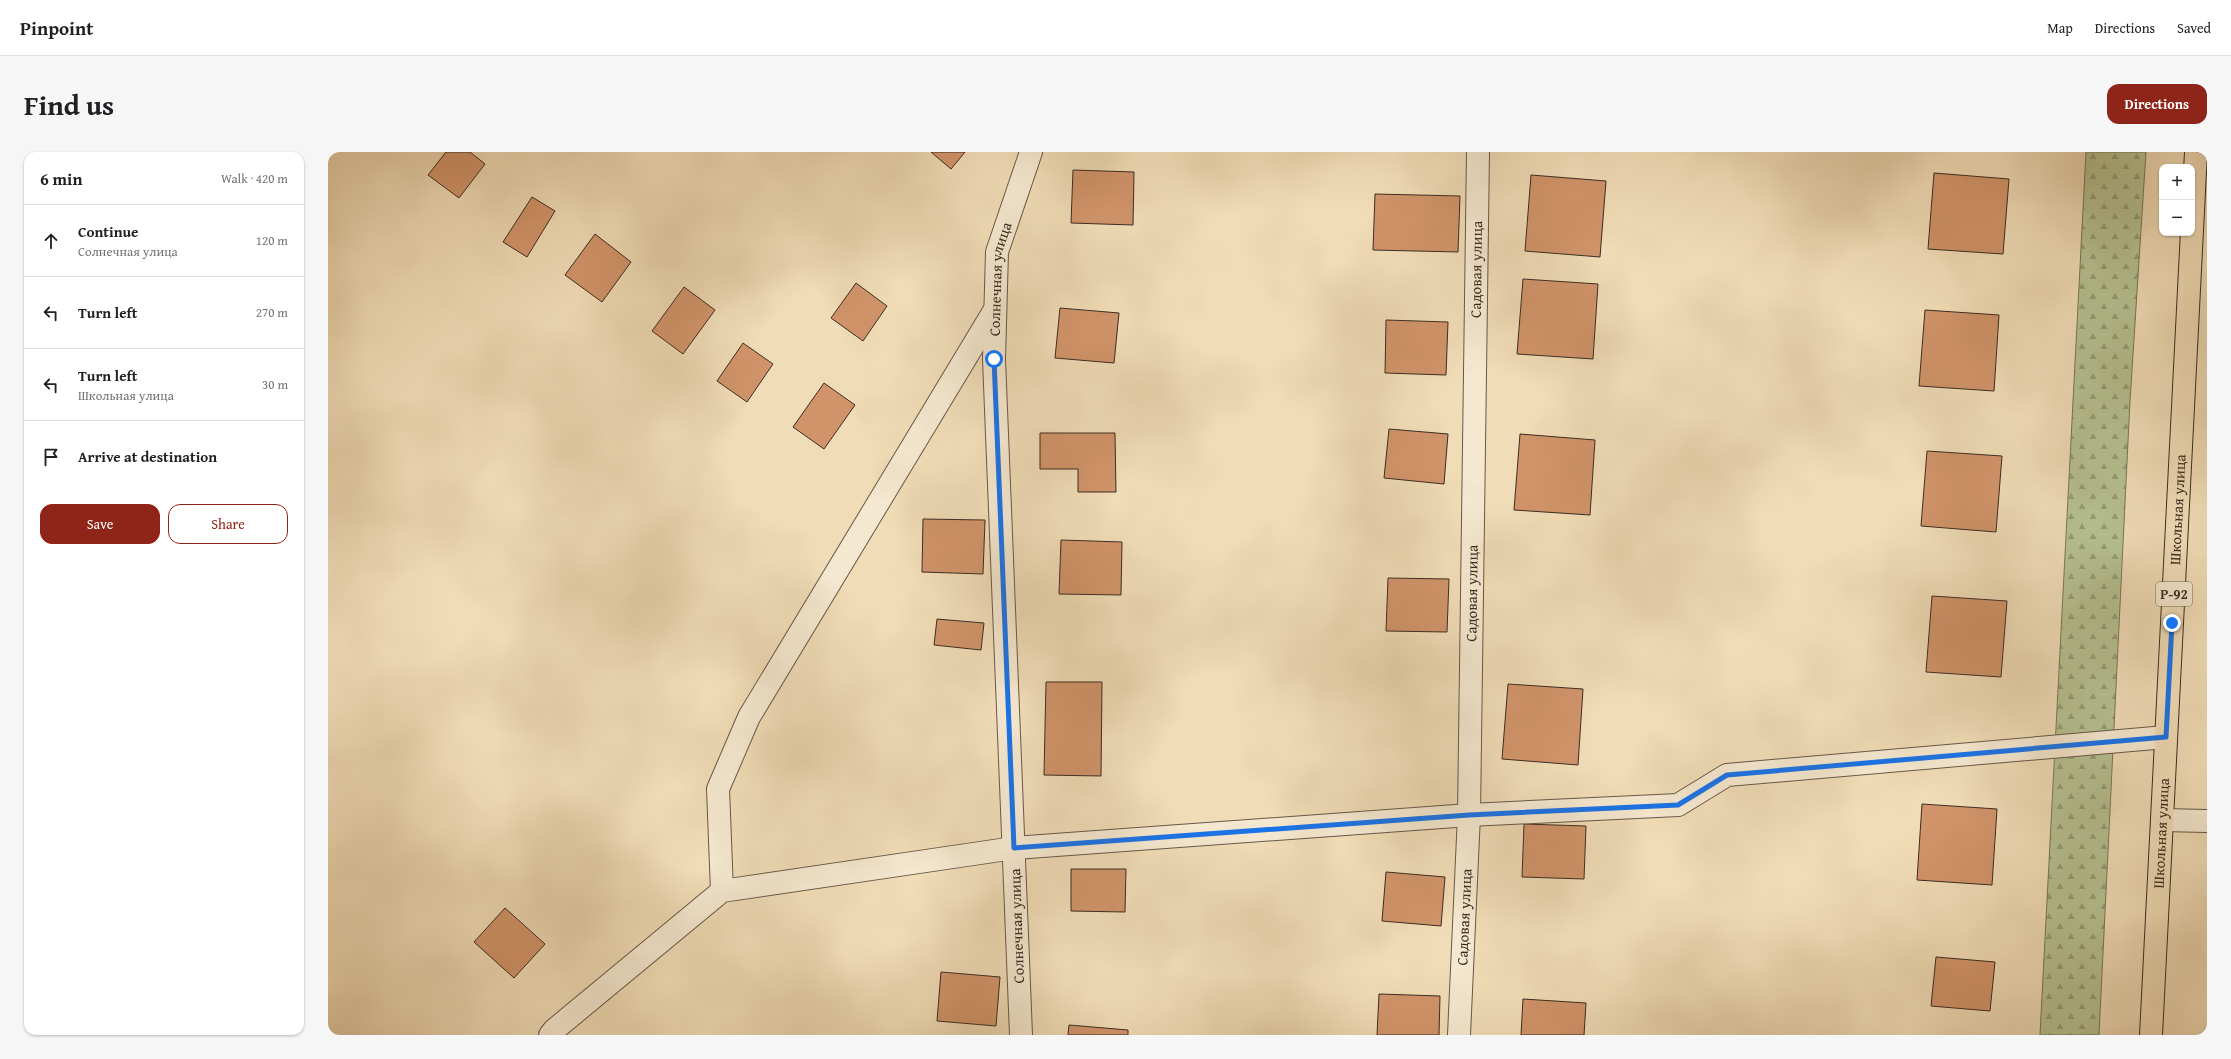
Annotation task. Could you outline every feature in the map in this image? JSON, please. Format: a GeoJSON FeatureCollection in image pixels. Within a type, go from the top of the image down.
{"type":"FeatureCollection","features":[{"type":"Feature","properties":{"kind":"main road","name":"Школьная улица"},"geometry":{"type":"LineString","coordinates":[[2151,1035],[2196,152]]}},
{"type":"Feature","properties":{"kind":"street","name":"Солнечная улица"},"geometry":{"type":"LineString","coordinates":[[1020,1035],[994,359],[997,252],[1031,152]]}},
{"type":"Feature","properties":{"kind":"street","name":"Садовая улица"},"geometry":{"type":"LineString","coordinates":[[1459,1035],[1469,815],[1478,152]]}},
{"type":"Feature","properties":{"kind":"street"},"geometry":{"type":"LineString","coordinates":[[722,891],[718,788],[749,717],[995,309]]}},
{"type":"Feature","properties":{"kind":"street"},"geometry":{"type":"LineString","coordinates":[[550,1035],[554,1030],[722,891],[1014,848],[1469,815],[1678,805],[1727,775],[2166,737]]}},
{"type":"Feature","properties":{"kind":"street"},"geometry":{"type":"LineString","coordinates":[[2162,820],[2207,821]]}},
{"type":"Feature","properties":{"kind":"green space"},"geometry":{"type":"Polygon","coordinates":[[[2086,152],[2146,152],[2130,401],[2099,1035],[2040,1035],[2086,152]]]}},
{"type":"Feature","properties":{"kind":"building"},"geometry":{"type":"Polygon","coordinates":[[[446,152],[470,152],[485,164],[459,198],[428,175],[446,152]]]}},
{"type":"Feature","properties":{"kind":"building"},"geometry":{"type":"Polygon","coordinates":[[[931,152],[965,152],[951,169],[931,152]]]}},
{"type":"Feature","properties":{"kind":"building"},"geometry":{"type":"Polygon","coordinates":[[[1073,170],[1134,172],[1133,225],[1071,223],[1073,170]]]}},
{"type":"Feature","properties":{"kind":"building"},"geometry":{"type":"Polygon","coordinates":[[[1934,173],[2009,179],[2003,254],[1928,249],[1934,173]]]}},
{"type":"Feature","properties":{"kind":"building"},"geometry":{"type":"Polygon","coordinates":[[[1531,175],[1606,181],[1600,257],[1525,251],[1531,175]]]}},
{"type":"Feature","properties":{"kind":"building"},"geometry":{"type":"Polygon","coordinates":[[[1375,194],[1460,196],[1458,252],[1373,250],[1375,194]]]}},
{"type":"Feature","properties":{"kind":"building"},"geometry":{"type":"Polygon","coordinates":[[[532,197],[555,211],[527,257],[503,242],[532,197]]]}},
{"type":"Feature","properties":{"kind":"building"},"geometry":{"type":"Polygon","coordinates":[[[595,234],[631,262],[602,302],[565,275],[595,234]]]}},
{"type":"Feature","properties":{"kind":"building"},"geometry":{"type":"Polygon","coordinates":[[[1523,279],[1598,284],[1593,359],[1517,354],[1523,279]]]}},
{"type":"Feature","properties":{"kind":"building"},"geometry":{"type":"Polygon","coordinates":[[[856,283],[887,306],[863,341],[831,318],[856,283]]]}},
{"type":"Feature","properties":{"kind":"building"},"geometry":{"type":"Polygon","coordinates":[[[684,287],[715,310],[683,354],[652,331],[684,287]]]}},
{"type":"Feature","properties":{"kind":"building"},"geometry":{"type":"Polygon","coordinates":[[[1060,308],[1119,313],[1114,363],[1055,358],[1060,308]]]}},
{"type":"Feature","properties":{"kind":"building"},"geometry":{"type":"Polygon","coordinates":[[[1925,310],[1999,315],[1994,391],[1919,386],[1925,310]]]}},
{"type":"Feature","properties":{"kind":"building"},"geometry":{"type":"Polygon","coordinates":[[[1386,320],[1448,322],[1446,375],[1385,373],[1386,320]]]}},
{"type":"Feature","properties":{"kind":"building"},"geometry":{"type":"Polygon","coordinates":[[[743,343],[773,364],[747,402],[717,381],[743,343]]]}},
{"type":"Feature","properties":{"kind":"building"},"geometry":{"type":"Polygon","coordinates":[[[824,383],[855,405],[824,449],[793,427],[824,383]]]}},
{"type":"Feature","properties":{"kind":"building"},"geometry":{"type":"Polygon","coordinates":[[[1389,429],[1448,434],[1444,484],[1384,478],[1389,429]]]}},
{"type":"Feature","properties":{"kind":"building"},"geometry":{"type":"Polygon","coordinates":[[[1040,433],[1115,433],[1116,492],[1078,492],[1078,469],[1040,469],[1040,433]]]}},
{"type":"Feature","properties":{"kind":"building"},"geometry":{"type":"Polygon","coordinates":[[[1520,434],[1595,440],[1590,515],[1514,510],[1520,434]]]}},
{"type":"Feature","properties":{"kind":"building"},"geometry":{"type":"Polygon","coordinates":[[[1927,451],[2002,456],[1996,532],[1921,526],[1927,451]]]}},
{"type":"Feature","properties":{"kind":"building"},"geometry":{"type":"Polygon","coordinates":[[[923,519],[985,520],[983,574],[922,572],[923,519]]]}},
{"type":"Feature","properties":{"kind":"building"},"geometry":{"type":"Polygon","coordinates":[[[1061,540],[1122,542],[1121,595],[1059,594],[1061,540]]]}},
{"type":"Feature","properties":{"kind":"building"},"geometry":{"type":"Polygon","coordinates":[[[1388,578],[1449,579],[1447,632],[1386,631],[1388,578]]]}},
{"type":"Feature","properties":{"kind":"building"},"geometry":{"type":"Polygon","coordinates":[[[1932,596],[2007,601],[2001,677],[1926,672],[1932,596]]]}},
{"type":"Feature","properties":{"kind":"building"},"geometry":{"type":"Polygon","coordinates":[[[937,619],[984,623],[981,650],[934,645],[937,619]]]}},
{"type":"Feature","properties":{"kind":"building"},"geometry":{"type":"Polygon","coordinates":[[[1046,682],[1102,682],[1101,776],[1044,775],[1046,682]]]}},
{"type":"Feature","properties":{"kind":"building"},"geometry":{"type":"Polygon","coordinates":[[[1508,684],[1583,689],[1578,765],[1502,759],[1508,684]]]}},
{"type":"Feature","properties":{"kind":"building"},"geometry":{"type":"Polygon","coordinates":[[[1922,804],[1997,809],[1992,885],[1917,880],[1922,804]]]}},
{"type":"Feature","properties":{"kind":"building"},"geometry":{"type":"Polygon","coordinates":[[[1524,824],[1586,826],[1584,879],[1522,877],[1524,824]]]}},
{"type":"Feature","properties":{"kind":"building"},"geometry":{"type":"Polygon","coordinates":[[[1071,869],[1126,869],[1125,912],[1071,911],[1071,869]]]}},
{"type":"Feature","properties":{"kind":"building"},"geometry":{"type":"Polygon","coordinates":[[[1386,872],[1445,877],[1441,926],[1382,921],[1386,872]]]}},
{"type":"Feature","properties":{"kind":"building"},"geometry":{"type":"Polygon","coordinates":[[[505,908],[545,944],[514,978],[474,942],[505,908]]]}},
{"type":"Feature","properties":{"kind":"building"},"geometry":{"type":"Polygon","coordinates":[[[1936,957],[1995,962],[1990,1011],[1931,1006],[1936,957]]]}},
{"type":"Feature","properties":{"kind":"building"},"geometry":{"type":"Polygon","coordinates":[[[941,972],[1000,977],[996,1026],[937,1021],[941,972]]]}},
{"type":"Feature","properties":{"kind":"building"},"geometry":{"type":"Polygon","coordinates":[[[1379,994],[1440,996],[1439,1035],[1377,1035],[1379,994]]]}},
{"type":"Feature","properties":{"kind":"building"},"geometry":{"type":"Polygon","coordinates":[[[1523,999],[1586,1003],[1584,1035],[1521,1035],[1523,999]]]}},
{"type":"Feature","properties":{"kind":"building"},"geometry":{"type":"Polygon","coordinates":[[[1069,1025],[1128,1030],[1128,1035],[1068,1035],[1069,1025]]]}},
{"type":"Feature","properties":{"kind":"route"},"geometry":{"type":"LineString","coordinates":[[994,359],[1014,848],[1469,815],[1678,805],[1727,775],[1951,757],[2166,737],[2172,623]]}}]}
